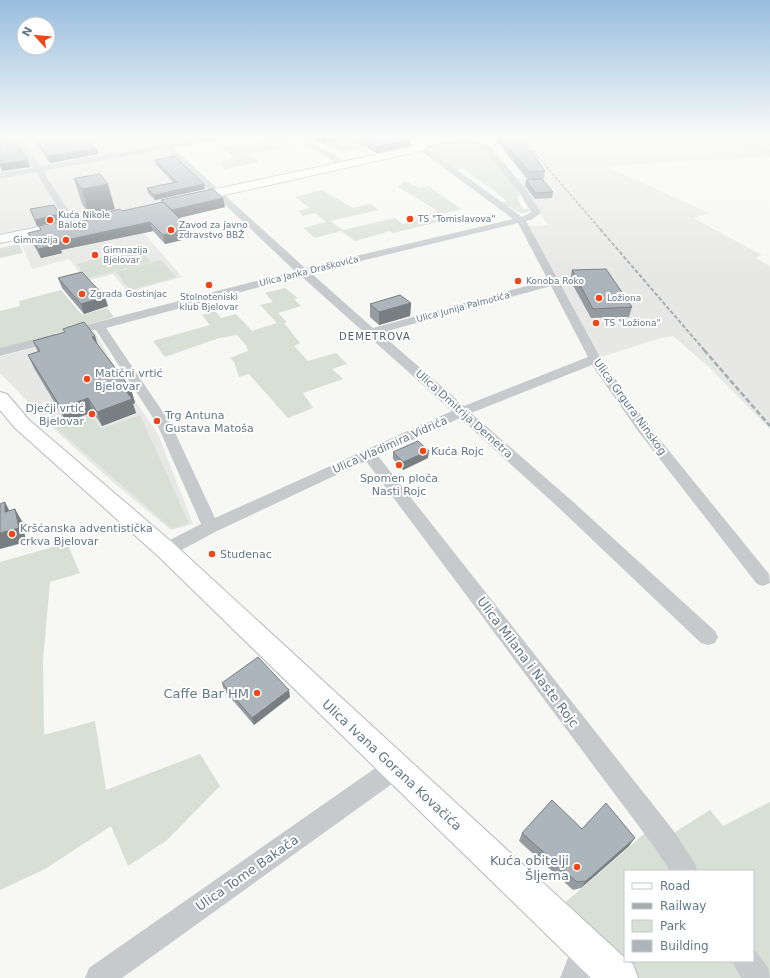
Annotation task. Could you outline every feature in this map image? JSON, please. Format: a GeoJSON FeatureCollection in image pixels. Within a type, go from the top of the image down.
{"type":"FeatureCollection","features":[{"type":"Feature","properties":{"kind":"street"},"geometry":{"type":"LineString","coordinates":[[0,239],[78,223],[47,182]]}},
{"type":"Feature","properties":{"kind":"street","name":"Ulica Dmitrija Demetra"},"geometry":{"type":"LineString","coordinates":[[206,182],[303,272],[565,504],[708,637]]}},
{"type":"Feature","properties":{"kind":"street"},"geometry":{"type":"LineString","coordinates":[[181,201],[270,182]]}},
{"type":"Feature","properties":{"kind":"street"},"geometry":{"type":"LineString","coordinates":[[467,182],[520,220]]}},
{"type":"Feature","properties":{"kind":"street","name":"Ulica Janka Draškovića"},"geometry":{"type":"LineString","coordinates":[[99,326],[303,272],[520,220],[533,215],[536,213],[535,209],[513,182]]}},
{"type":"Feature","properties":{"kind":"street","name":"Ulica Grgura Ninskog"},"geometry":{"type":"LineString","coordinates":[[520,220],[525,226],[555,282],[594,359],[643,428],[763,579]]}},
{"type":"Feature","properties":{"kind":"street","name":"Ulica Junija Palmotića"},"geometry":{"type":"LineString","coordinates":[[371,332],[555,282]]}},
{"type":"Feature","properties":{"kind":"street"},"geometry":{"type":"LineString","coordinates":[[0,352],[99,326],[164,424],[211,527],[166,550],[22,424],[0,398]]}},
{"type":"Feature","properties":{"kind":"street","name":"Ulica Vladimira Vidrića"},"geometry":{"type":"LineString","coordinates":[[211,527],[462,412],[594,359]]}},
{"type":"Feature","properties":{"kind":"street","name":"Ulica Milana i Naste Rojc"},"geometry":{"type":"LineString","coordinates":[[369,454],[664,839],[684,870]]}},
{"type":"Feature","properties":{"kind":"street","name":"Ulica Ivana Gorana Kovačića"},"geometry":{"type":"LineString","coordinates":[[166,550],[619,978]]}},
{"type":"Feature","properties":{"kind":"street","name":"Ulica Tome Bakača"},"geometry":{"type":"LineString","coordinates":[[99,978],[395,768]]}},
{"type":"Feature","properties":{"kind":"street"},"geometry":{"type":"LineString","coordinates":[[574,978],[586,948]]}},
{"type":"Feature","properties":{"kind":"street"},"geometry":{"type":"LineString","coordinates":[[747,962],[758,978]]}},
{"type":"Feature","properties":{"kind":"shaded area"},"geometry":{"type":"Polygon","coordinates":[[[0,182],[206,182],[218,193],[0,239],[0,182]]]}},
{"type":"Feature","properties":{"kind":"shaded area"},"geometry":{"type":"Polygon","coordinates":[[[519,182],[640,182],[709,213],[693,218],[762,255],[755,258],[770,266],[770,429],[711,369],[673,336],[661,338],[595,359],[525,226],[548,225],[519,182]]]}},
{"type":"Feature","properties":{"kind":"shaded area","name":"Gimnazija Bjelovar"},"geometry":{"type":"Polygon","coordinates":[[[131,218],[182,277],[128,292],[113,274],[86,281],[69,259],[32,269],[20,241],[131,218]]]}},
{"type":"Feature","properties":{"kind":"shaded area","name":"Dječji vrtić Bjelovar"},"geometry":{"type":"Polygon","coordinates":[[[94,331],[132,396],[158,434],[193,524],[171,530],[115,484],[57,432],[0,373],[0,357],[94,331]]]}},
{"type":"Feature","properties":{"kind":"green space"},"geometry":{"type":"Polygon","coordinates":[[[404,182],[419,188],[428,186],[461,209],[442,214],[451,219],[393,233],[390,231],[355,241],[341,231],[315,238],[303,228],[326,222],[315,213],[303,216],[298,211],[310,208],[295,197],[322,190],[353,208],[370,204],[379,210],[330,221],[343,230],[395,218],[403,224],[418,220],[413,217],[438,211],[398,187],[404,182]]]}},
{"type":"Feature","properties":{"kind":"green space"},"geometry":{"type":"Polygon","coordinates":[[[481,182],[510,182],[520,195],[517,198],[523,209],[530,209],[528,212],[523,213],[511,207],[505,208],[500,203],[507,201],[481,182]]]}},
{"type":"Feature","properties":{"kind":"green space"},"geometry":{"type":"Polygon","coordinates":[[[19,244],[23,253],[0,258],[0,248],[19,244]]]}},
{"type":"Feature","properties":{"kind":"green space"},"geometry":{"type":"Polygon","coordinates":[[[138,248],[151,262],[88,278],[77,264],[138,248]]]}},
{"type":"Feature","properties":{"kind":"green space"},"geometry":{"type":"Polygon","coordinates":[[[161,260],[176,277],[130,290],[116,272],[161,260]]]}},
{"type":"Feature","properties":{"kind":"green space"},"geometry":{"type":"Polygon","coordinates":[[[285,288],[298,298],[294,299],[301,306],[278,313],[287,322],[284,323],[300,343],[294,346],[308,361],[336,353],[347,364],[332,369],[343,379],[303,393],[313,408],[288,418],[249,374],[239,377],[234,362],[230,358],[248,351],[246,345],[237,335],[219,338],[165,357],[153,341],[210,325],[202,315],[215,311],[221,318],[236,314],[252,331],[277,323],[260,305],[273,302],[265,293],[285,288]]]}},
{"type":"Feature","properties":{"kind":"green space"},"geometry":{"type":"Polygon","coordinates":[[[61,290],[82,315],[107,308],[114,317],[0,349],[0,311],[20,306],[19,301],[61,290]]]}},
{"type":"Feature","properties":{"kind":"green space"},"geometry":{"type":"Polygon","coordinates":[[[91,415],[101,429],[140,415],[189,523],[172,529],[56,428],[91,415]]]}},
{"type":"Feature","properties":{"kind":"green space"},"geometry":{"type":"Polygon","coordinates":[[[67,543],[80,573],[50,582],[43,660],[44,735],[95,721],[106,790],[200,754],[220,786],[167,840],[128,866],[111,826],[45,869],[0,890],[0,562],[67,543]]]}},
{"type":"Feature","properties":{"kind":"green space"},"geometry":{"type":"Polygon","coordinates":[[[770,802],[770,978],[619,978],[551,915],[653,826],[664,839],[710,810],[723,826],[770,802]]]}},
{"type":"Feature","properties":{"kind":"building"},"geometry":{"type":"Polygon","coordinates":[[[76,182],[106,182],[108,184],[82,189],[76,182]]]}},
{"type":"Feature","properties":{"kind":"building"},"geometry":{"type":"Polygon","coordinates":[[[177,182],[201,182],[204,184],[154,195],[147,188],[177,182]]]}},
{"type":"Feature","properties":{"kind":"building"},"geometry":{"type":"Polygon","coordinates":[[[527,182],[544,182],[553,192],[535,193],[527,182]]]}},
{"type":"Feature","properties":{"kind":"building"},"geometry":{"type":"Polygon","coordinates":[[[213,189],[223,198],[172,210],[161,200],[213,189]]]}},
{"type":"Feature","properties":{"kind":"building"},"geometry":{"type":"Polygon","coordinates":[[[163,202],[186,225],[177,227],[180,231],[163,235],[150,222],[57,242],[59,244],[38,249],[28,233],[41,230],[39,226],[64,221],[66,225],[96,218],[94,215],[120,209],[122,211],[163,202]]]}},
{"type":"Feature","properties":{"kind":"building"},"geometry":{"type":"Polygon","coordinates":[[[54,205],[59,214],[35,220],[30,209],[54,205]]]}},
{"type":"Feature","properties":{"kind":"building"},"geometry":{"type":"Polygon","coordinates":[[[606,269],[632,307],[593,309],[572,270],[606,269]]]}},
{"type":"Feature","properties":{"kind":"building"},"geometry":{"type":"Polygon","coordinates":[[[82,272],[105,297],[81,304],[58,278],[82,272]]]}},
{"type":"Feature","properties":{"kind":"building"},"geometry":{"type":"Polygon","coordinates":[[[400,295],[411,303],[379,312],[370,304],[400,295]]]}},
{"type":"Feature","properties":{"kind":"building","name":"Matični vrtić Bjelovar"},"geometry":{"type":"Polygon","coordinates":[[[84,322],[95,336],[92,337],[131,389],[126,391],[132,399],[97,412],[88,398],[61,408],[28,355],[40,351],[33,341],[65,332],[63,329],[84,322]]]}},
{"type":"Feature","properties":{"kind":"building"},"geometry":{"type":"Polygon","coordinates":[[[418,441],[429,451],[403,462],[393,452],[418,441]]]}},
{"type":"Feature","properties":{"kind":"building"},"geometry":{"type":"Polygon","coordinates":[[[5,502],[5,512],[15,509],[19,528],[0,533],[0,504],[5,502]]]}},
{"type":"Feature","properties":{"kind":"building","name":"Caffe Bar HM"},"geometry":{"type":"Polygon","coordinates":[[[258,657],[289,690],[252,718],[222,683],[258,657]]]}},
{"type":"Feature","properties":{"kind":"building","name":"Kuća obitelji Šljema"},"geometry":{"type":"Polygon","coordinates":[[[552,800],[582,829],[606,803],[635,838],[586,881],[577,882],[522,833],[552,800]]]}},
{"type":"Feature","properties":{"kind":"railway"},"geometry":{"type":"LineString","coordinates":[[559,182],[601,230]]}},
{"type":"Feature","properties":{"kind":"railway"},"geometry":{"type":"LineString","coordinates":[[600,229],[705,351]]}},
{"type":"Feature","properties":{"kind":"railway"},"geometry":{"type":"LineString","coordinates":[[704,350],[770,426]]}},
{"type":"Feature","properties":{"kind":"place","name":"TS \"Tomislavova\""},"geometry":{"type":"Point","coordinates":[410,219]}},
{"type":"Feature","properties":{"kind":"place","name":"Kuća Nikole Balote"},"geometry":{"type":"Point","coordinates":[50,220]}},
{"type":"Feature","properties":{"kind":"place","name":"Zavod za javno zdravstvo BBŽ"},"geometry":{"type":"Point","coordinates":[171,230]}},
{"type":"Feature","properties":{"kind":"place","name":"Gimnazija"},"geometry":{"type":"Point","coordinates":[66,240]}},
{"type":"Feature","properties":{"kind":"place","name":"Gimnazija Bjelovar"},"geometry":{"type":"Point","coordinates":[95,255]}},
{"type":"Feature","properties":{"kind":"place","name":"Konoba Roko"},"geometry":{"type":"Point","coordinates":[518,281]}},
{"type":"Feature","properties":{"kind":"place","name":"Stolnoteniski klub Bjelovar"},"geometry":{"type":"Point","coordinates":[209,285]}},
{"type":"Feature","properties":{"kind":"place","name":"Zgrada Gostinjac"},"geometry":{"type":"Point","coordinates":[82,294]}},
{"type":"Feature","properties":{"kind":"place","name":"Ložiona"},"geometry":{"type":"Point","coordinates":[599,298]}},
{"type":"Feature","properties":{"kind":"place","name":"TS \"Ložiona\""},"geometry":{"type":"Point","coordinates":[596,323]}},
{"type":"Feature","properties":{"kind":"place","name":"Matični vrtić Bjelovar"},"geometry":{"type":"Point","coordinates":[87,379]}},
{"type":"Feature","properties":{"kind":"place","name":"Dječji vrtić Bjelovar"},"geometry":{"type":"Point","coordinates":[92,414]}},
{"type":"Feature","properties":{"kind":"place","name":"Trg Antuna Gustava Matoša"},"geometry":{"type":"Point","coordinates":[157,421]}},
{"type":"Feature","properties":{"kind":"place","name":"Kuća Rojc"},"geometry":{"type":"Point","coordinates":[423,451]}},
{"type":"Feature","properties":{"kind":"place","name":"Spomen ploča Nasti Rojc"},"geometry":{"type":"Point","coordinates":[399,465]}},
{"type":"Feature","properties":{"kind":"place","name":"Kršćanska adventistička crkva Bjelovar"},"geometry":{"type":"Point","coordinates":[12,534]}},
{"type":"Feature","properties":{"kind":"place","name":"Studenac"},"geometry":{"type":"Point","coordinates":[212,554]}},
{"type":"Feature","properties":{"kind":"place","name":"Caffe Bar HM"},"geometry":{"type":"Point","coordinates":[257,693]}},
{"type":"Feature","properties":{"kind":"place","name":"Kuća obitelji Šljema"},"geometry":{"type":"Point","coordinates":[577,867]}},
{"type":"Feature","properties":{"kind":"district","name":"DEMETROVA"},"geometry":{"type":"Point","coordinates":[375,336]}}]}
